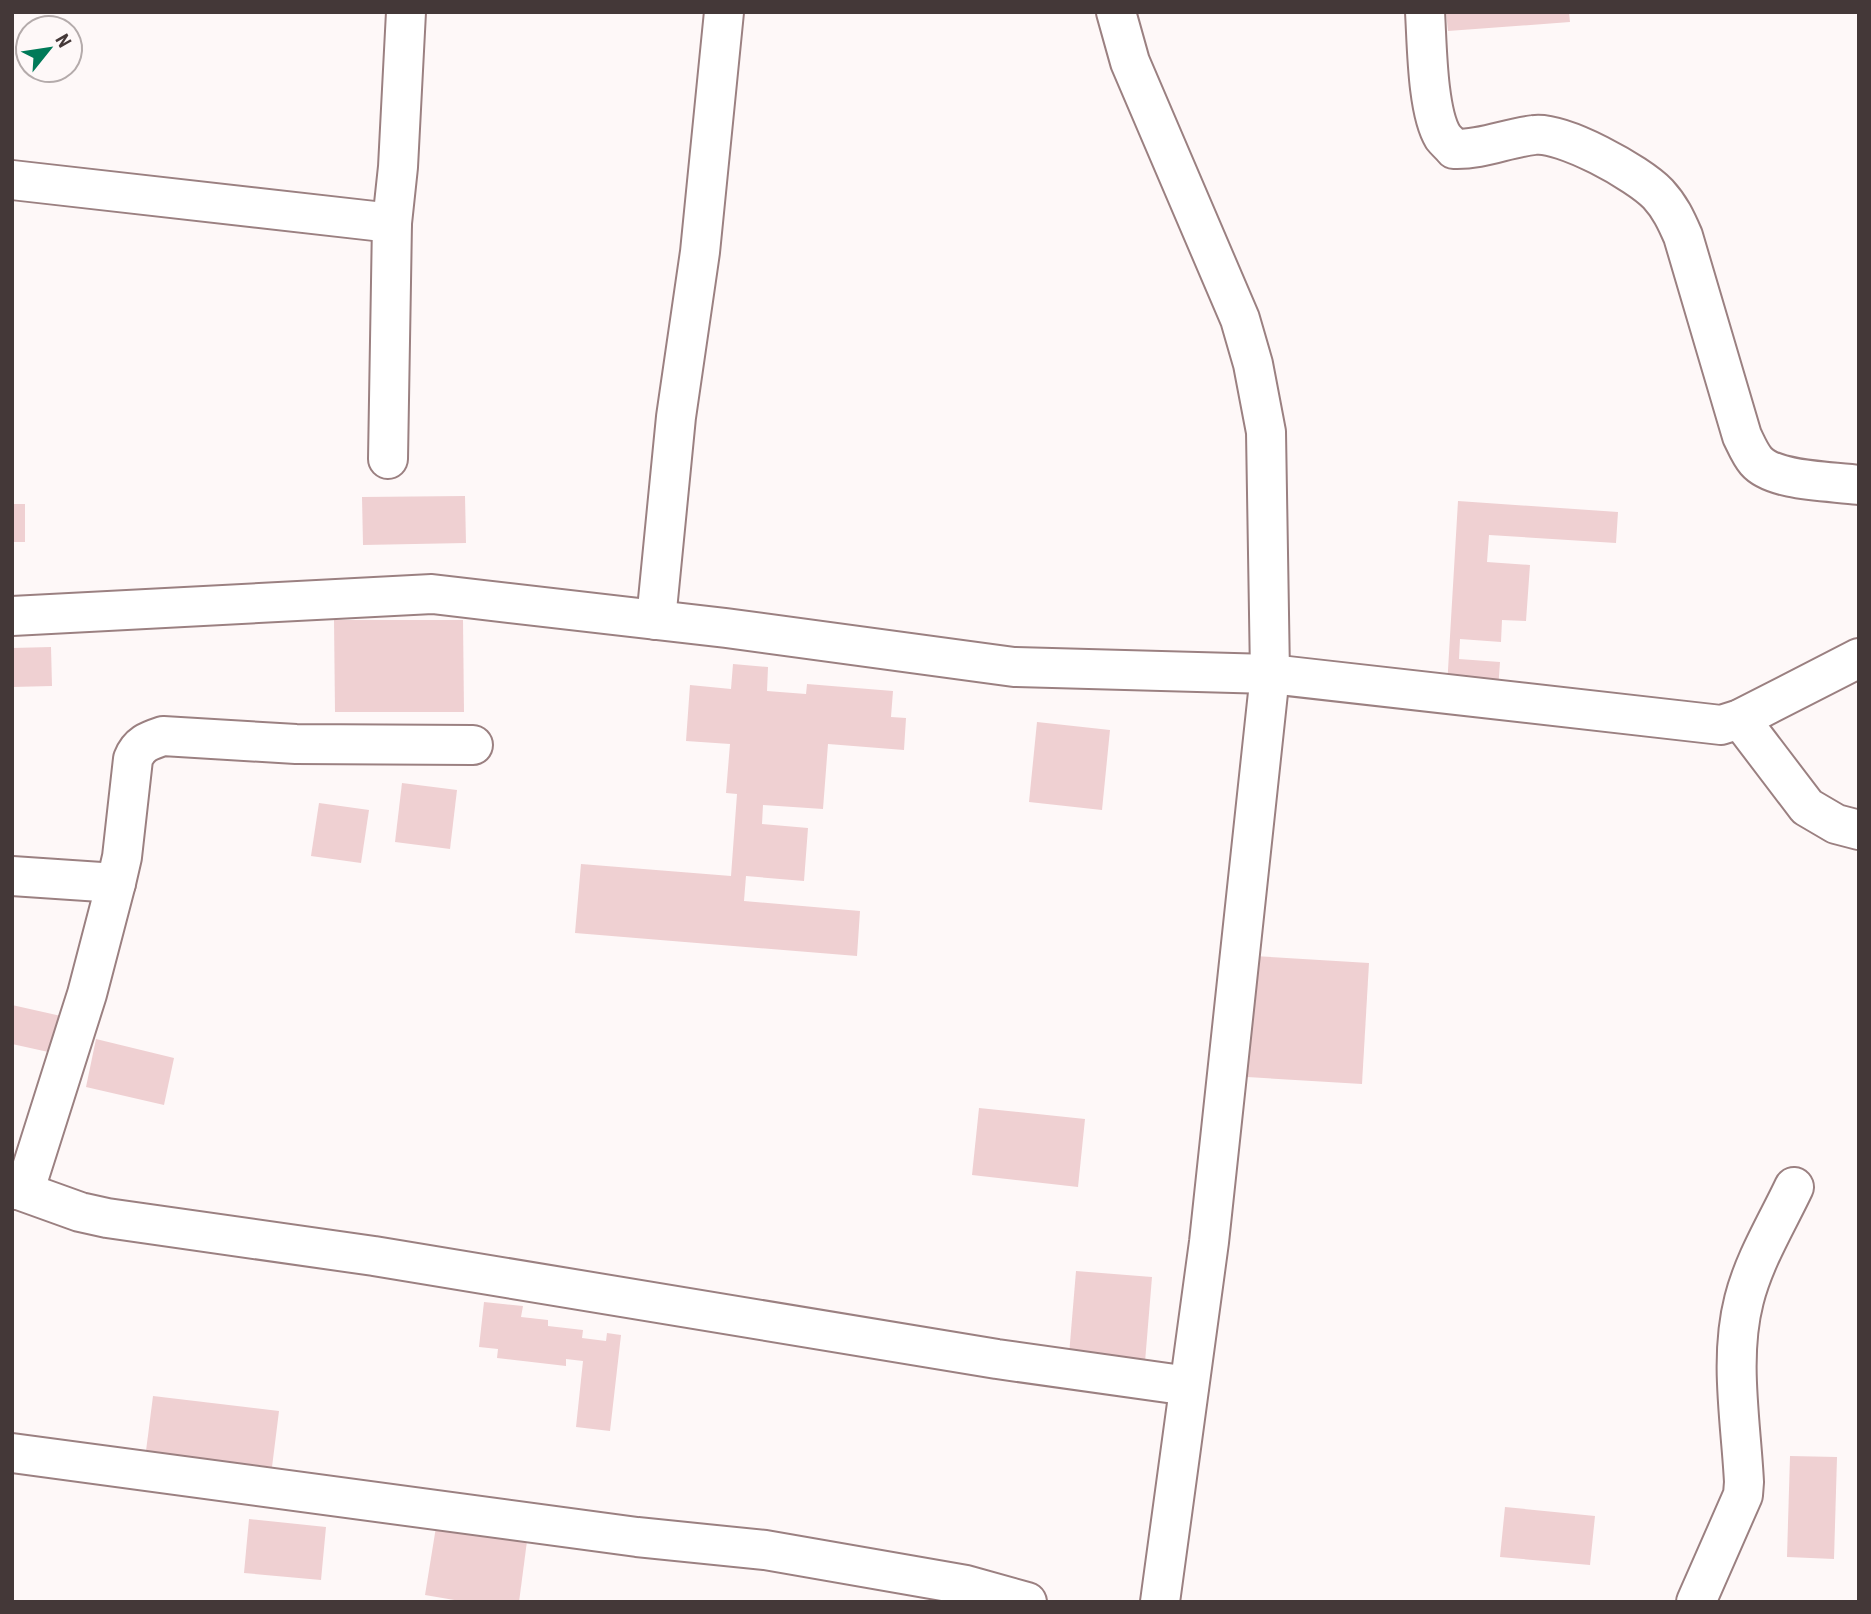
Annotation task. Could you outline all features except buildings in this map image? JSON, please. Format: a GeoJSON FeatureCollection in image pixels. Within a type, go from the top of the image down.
{"type":"FeatureCollection","features":[{"type":"Feature","properties":{"kind":"street"},"geometry":{"type":"LineString","coordinates":[[388,459],[392,223],[398,167],[406,12]]}},
{"type":"Feature","properties":{"kind":"street"},"geometry":{"type":"LineString","coordinates":[[656,620],[676,417],[700,252],[724,12]]}},
{"type":"Feature","properties":{"kind":"street"},"geometry":{"type":"LineString","coordinates":[[1116,12],[1130,62],[1240,318],[1254,364],[1266,432],[1270,674],[1212,1216],[1160,1602]]}},
{"type":"Feature","properties":{"kind":"street"},"geometry":{"type":"LineString","coordinates":[[1425,12],[1435,117],[1443,137],[1454,149],[1471,149],[1535,134],[1553,135],[1574,142],[1657,192],[1672,211],[1683,236],[1742,436],[1755,460],[1765,469],[1786,476],[1859,485]]}},
{"type":"Feature","properties":{"kind":"street"},"geometry":{"type":"LineString","coordinates":[[12,180],[392,223]]}},
{"type":"Feature","properties":{"kind":"street"},"geometry":{"type":"LineString","coordinates":[[12,616],[432,594],[1014,667],[1270,674],[1721,725],[1740,719],[1859,658]]}},
{"type":"Feature","properties":{"kind":"street"},"geometry":{"type":"LineString","coordinates":[[1740,719],[1807,807],[1836,824],[1859,830]]}},
{"type":"Feature","properties":{"kind":"street"},"geometry":{"type":"LineString","coordinates":[[14,1189],[29,1177],[87,994],[122,857],[133,759],[138,748],[163,736],[296,744],[473,745]]}},
{"type":"Feature","properties":{"kind":"street"},"geometry":{"type":"LineString","coordinates":[[12,876],[116,883]]}},
{"type":"Feature","properties":{"kind":"street"},"geometry":{"type":"LineString","coordinates":[[1696,1602],[1743,1495],[1745,1482],[1736,1354],[1743,1301],[1751,1277],[1794,1187]]}},
{"type":"Feature","properties":{"kind":"street"},"geometry":{"type":"LineString","coordinates":[[14,1189],[80,1212],[107,1218],[398,1259],[997,1359],[1189,1386]]}},
{"type":"Feature","properties":{"kind":"street"},"geometry":{"type":"LineString","coordinates":[[12,1453],[637,1537],[765,1550],[966,1586],[1027,1602]]}}]}
